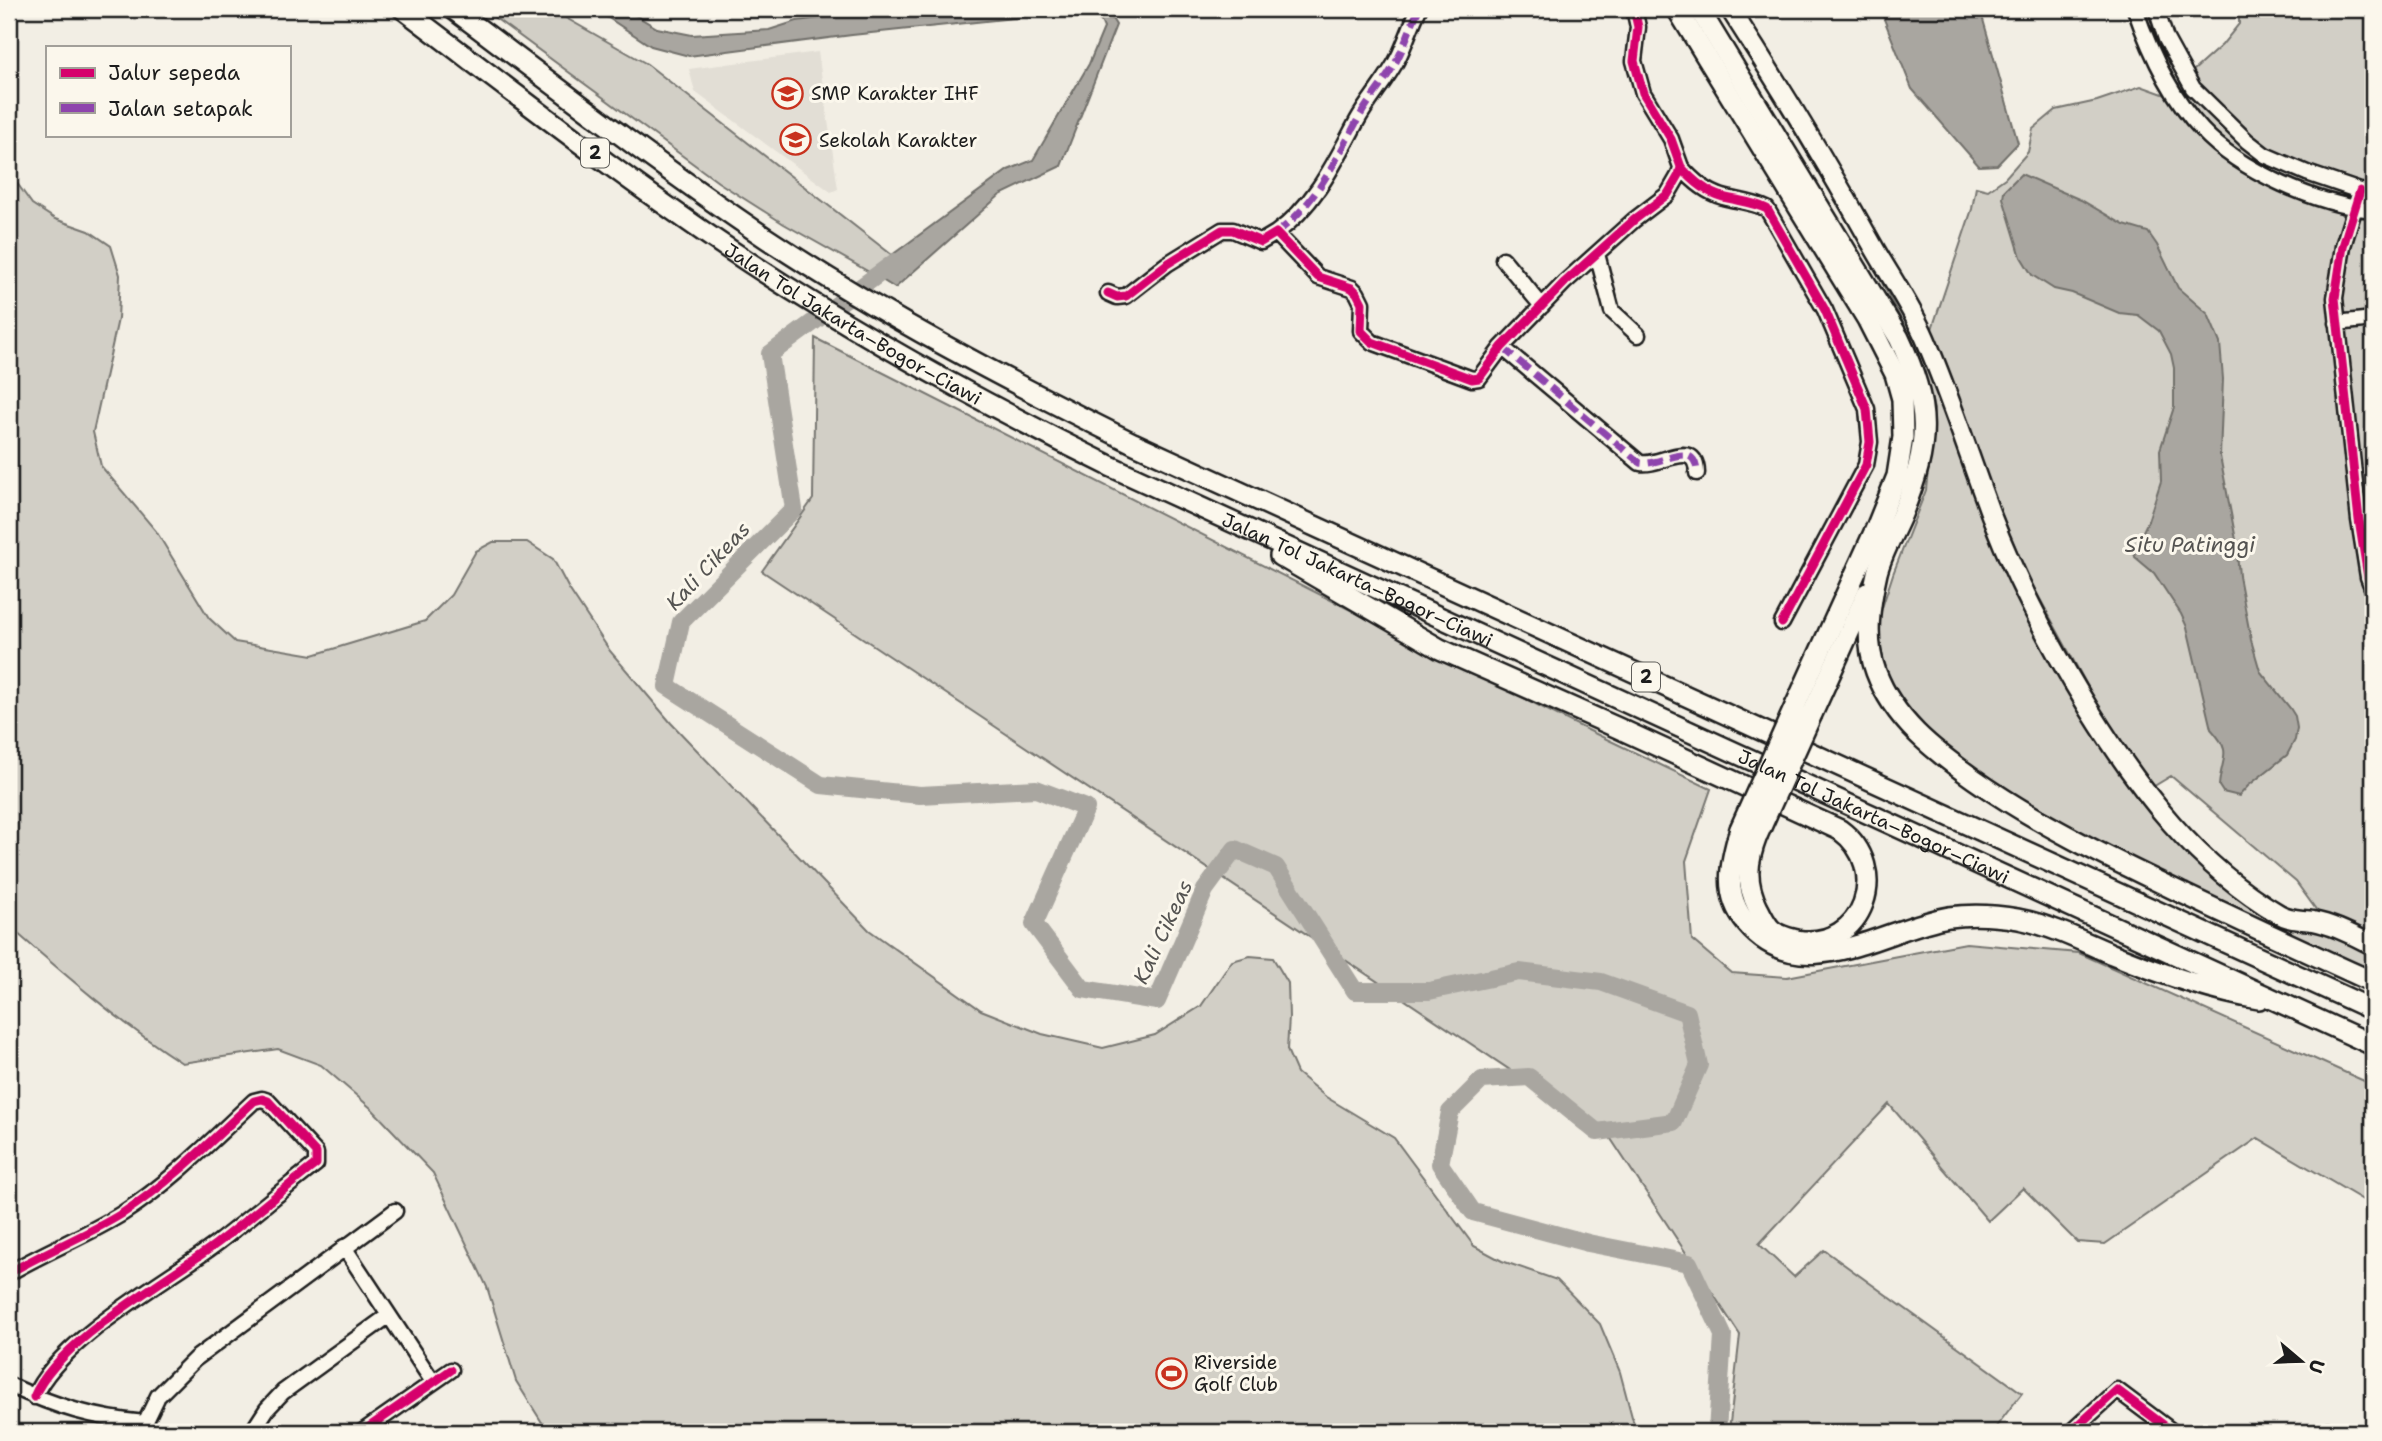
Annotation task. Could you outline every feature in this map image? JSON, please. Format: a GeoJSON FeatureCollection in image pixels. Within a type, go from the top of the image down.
{"type":"FeatureCollection","features":[{"type":"Feature","properties":{"kind":"highway","name":"Jalan Tol Jakarta–Bogor–Ciawi"},"geometry":{"type":"LineString","coordinates":[[403,9],[650,195],[793,289],[898,354],[994,408],[1184,500],[2373,1045]]}},
{"type":"Feature","properties":{"kind":"highway","name":"Jalan Tol Jakarta–Bogor–Ciawi"},"geometry":{"type":"LineString","coordinates":[[453,9],[666,168],[768,239],[924,334],[1030,391],[1133,443],[2373,1010]]}},
{"type":"Feature","properties":{"kind":"highway"},"geometry":{"type":"LineString","coordinates":[[1677,9],[1867,319],[1895,374],[1902,398],[1903,437],[1897,476],[1804,709],[1729,873],[1731,891],[1740,915],[1757,936],[1776,948],[1797,954],[1824,954],[1910,926],[1950,917],[1980,915],[2020,920],[2226,994],[2280,1002]]}},
{"type":"Feature","properties":{"kind":"highway"},"geometry":{"type":"LineString","coordinates":[[1699,9],[1899,338],[1922,394],[1923,452],[1914,485],[1878,569],[1804,709]]}},
{"type":"Feature","properties":{"kind":"highway"},"geometry":{"type":"LineString","coordinates":[[1184,500],[1440,649],[1840,830],[1852,838],[1864,857],[1867,878],[1866,892],[1860,908],[1846,929],[1837,935],[1807,941],[1788,938],[1772,930],[1749,887],[1749,832]]}},
{"type":"Feature","properties":{"kind":"highway"},"geometry":{"type":"LineString","coordinates":[[1878,569],[1870,614],[1869,641],[1875,671],[1893,706],[1917,736],[1999,797],[2071,840],[2373,982]]}},
{"type":"Feature","properties":{"kind":"main road"},"geometry":{"type":"LineString","coordinates":[[1730,9],[1805,128],[1923,335],[1961,428],[1991,515],[2029,603],[2070,678],[2122,762],[2166,820],[2192,847],[2273,910],[2294,920],[2328,925],[2373,945]]}},
{"type":"Feature","properties":{"kind":"street"},"geometry":{"type":"LineString","coordinates":[[1108,293],[1117,297],[1126,296],[1167,264],[1222,230],[1233,230],[1261,242],[1288,225],[1311,199],[1334,166],[1359,118],[1398,59],[1419,9]]}},
{"type":"Feature","properties":{"kind":"street"},"geometry":{"type":"LineString","coordinates":[[1634,9],[1638,27],[1634,61],[1643,93],[1671,139],[1681,167],[1694,181],[1719,196],[1758,204],[1767,209],[1825,310],[1867,409],[1870,442],[1866,465],[1782,623]]}},
{"type":"Feature","properties":{"kind":"street"},"geometry":{"type":"LineString","coordinates":[[2135,9],[2149,50],[2178,99],[2202,130],[2257,172],[2300,191],[2356,209],[2373,210]]}},
{"type":"Feature","properties":{"kind":"street"},"geometry":{"type":"LineString","coordinates":[[2156,9],[2166,39],[2193,88],[2247,141],[2265,155],[2307,173],[2367,191],[2356,209],[2337,268],[2334,298],[2366,519],[2368,577],[2373,590]]}},
{"type":"Feature","properties":{"kind":"street"},"geometry":{"type":"LineString","coordinates":[[2235,156],[2247,141]]}},
{"type":"Feature","properties":{"kind":"street"},"geometry":{"type":"LineString","coordinates":[[2257,172],[2265,155]]}},
{"type":"Feature","properties":{"kind":"street"},"geometry":{"type":"LineString","coordinates":[[1276,233],[1318,277],[1352,288],[1357,293],[1362,303],[1362,335],[1382,347],[1475,379],[1483,375],[1502,347],[1542,306],[1597,254],[1668,194],[1681,167]]}},
{"type":"Feature","properties":{"kind":"street"},"geometry":{"type":"LineString","coordinates":[[1597,254],[1612,311],[1638,335]]}},
{"type":"Feature","properties":{"kind":"street"},"geometry":{"type":"LineString","coordinates":[[1503,259],[1542,306]]}},
{"type":"Feature","properties":{"kind":"street"},"geometry":{"type":"LineString","coordinates":[[2337,323],[2373,319]]}},
{"type":"Feature","properties":{"kind":"street"},"geometry":{"type":"LineString","coordinates":[[1502,347],[1640,463],[1648,465],[1679,454],[1685,455],[1696,463],[1696,473]]}},
{"type":"Feature","properties":{"kind":"street"},"geometry":{"type":"LineString","coordinates":[[9,1273],[125,1212],[173,1176],[254,1101],[268,1101],[316,1153],[316,1164],[225,1237],[69,1350],[40,1382],[34,1396]]}},
{"type":"Feature","properties":{"kind":"street"},"geometry":{"type":"LineString","coordinates":[[9,1385],[71,1411],[148,1427],[158,1396],[195,1359],[395,1211]]}},
{"type":"Feature","properties":{"kind":"street"},"geometry":{"type":"LineString","coordinates":[[344,1247],[433,1382]]}},
{"type":"Feature","properties":{"kind":"street"},"geometry":{"type":"LineString","coordinates":[[252,1432],[267,1409],[283,1392],[388,1316]]}},
{"type":"Feature","properties":{"kind":"street"},"geometry":{"type":"LineString","coordinates":[[362,1432],[451,1370]]}},
{"type":"Feature","properties":{"kind":"street"},"geometry":{"type":"LineString","coordinates":[[2071,1432],[2117,1390],[2172,1432]]}},
{"type":"Feature","properties":{"kind":"shaded area"},"geometry":{"type":"Polygon","coordinates":[[[483,9],[550,9],[647,64],[892,255],[871,273],[784,224],[718,182],[483,9]]]}},
{"type":"Feature","properties":{"kind":"shaded area"},"geometry":{"type":"Polygon","coordinates":[[[1720,9],[1723,9],[1881,271],[1921,349],[1998,549],[2189,853],[2317,926],[2373,952],[2373,971],[2285,935],[2040,820],[1918,728],[1884,682],[1877,623],[1926,490],[1934,409],[1917,350],[1877,273],[1720,9]]]}},
{"type":"Feature","properties":{"kind":"shaded area"},"geometry":{"type":"Polygon","coordinates":[[[2239,9],[2373,9],[2373,939],[2320,915],[2296,882],[2171,776],[2151,788],[2119,744],[2028,577],[1968,434],[1931,332],[1972,209],[1976,187],[1988,190],[2005,178],[2028,152],[2033,129],[2056,110],[2097,101],[2141,86],[2166,95],[2222,45],[2239,24],[2239,9]]]}},
{"type":"Feature","properties":{"kind":"shaded area","name":"Sekolah Karakter"},"geometry":{"type":"Polygon","coordinates":[[[818,52],[838,189],[831,192],[695,92],[689,69],[818,52]]]}},
{"type":"Feature","properties":{"kind":"shaded area","name":"Riverside Golf Club"},"geometry":{"type":"Polygon","coordinates":[[[9,172],[32,204],[55,219],[89,231],[111,246],[120,275],[118,319],[93,432],[101,466],[156,531],[209,618],[235,642],[313,655],[425,621],[451,595],[476,551],[493,542],[527,542],[553,559],[569,589],[610,651],[671,723],[869,930],[981,1010],[1042,1034],[1103,1048],[1155,1035],[1201,1006],[1232,961],[1250,956],[1273,958],[1288,983],[1287,1050],[1297,1073],[1326,1097],[1394,1138],[1474,1246],[1502,1261],[1557,1280],[1600,1324],[1620,1372],[1636,1432],[548,1432],[516,1381],[487,1287],[433,1173],[372,1109],[321,1065],[278,1049],[182,1063],[115,1015],[9,926],[9,172]]]}},
{"type":"Feature","properties":{"kind":"shaded area"},"geometry":{"type":"Polygon","coordinates":[[[815,338],[1569,721],[1711,789],[1686,861],[1692,940],[1731,973],[1787,977],[1966,943],[2079,953],[2373,1085],[2373,1206],[2258,1138],[2105,1244],[2077,1242],[2023,1188],[1988,1221],[1889,1104],[1759,1244],[1794,1277],[1824,1250],[2022,1393],[1992,1432],[1729,1432],[1740,1335],[1609,1136],[762,571],[813,499],[815,338]]]}},
{"type":"Feature","properties":{"kind":"water"},"geometry":{"type":"Polygon","coordinates":[[[595,9],[625,9],[657,28],[692,35],[769,30],[797,21],[889,9],[1058,9],[1032,16],[689,56],[651,46],[595,9]]]}},
{"type":"Feature","properties":{"kind":"water"},"geometry":{"type":"Polygon","coordinates":[[[1064,9],[1100,9],[1111,17],[1116,25],[1061,166],[1000,195],[895,288],[871,273],[1008,170],[1033,160],[1089,64],[1104,28],[1101,21],[1085,13],[1064,9]]]}},
{"type":"Feature","properties":{"kind":"water"},"geometry":{"type":"Polygon","coordinates":[[[1880,9],[1980,9],[2018,143],[1997,165],[1979,166],[1912,89],[1880,9]]]}},
{"type":"Feature","properties":{"kind":"water","name":"Situ Patinggi"},"geometry":{"type":"Polygon","coordinates":[[[2021,174],[2081,200],[2124,225],[2148,232],[2178,288],[2208,314],[2220,343],[2223,379],[2220,456],[2251,640],[2260,671],[2290,708],[2297,728],[2295,740],[2287,755],[2239,796],[2223,792],[2219,786],[2224,750],[2211,729],[2187,627],[2154,573],[2135,557],[2134,550],[2148,521],[2161,481],[2160,450],[2174,407],[2174,368],[2171,354],[2159,331],[2138,315],[2119,313],[2072,293],[2054,289],[2032,275],[2021,257],[2003,198],[2004,191],[2021,174]]]}},
{"type":"Feature","properties":{"kind":"waterway","name":"Kali Cikeas"},"geometry":{"type":"LineString","coordinates":[[895,262],[770,354],[794,509],[681,622],[667,686],[821,785],[920,795],[1036,789],[1086,808],[1034,924],[1083,989],[1157,1001],[1205,890],[1235,849],[1276,867],[1355,991],[1429,991],[1519,972],[1601,982],[1687,1013],[1699,1065],[1674,1122],[1597,1132],[1529,1077],[1482,1080],[1450,1112],[1440,1164],[1473,1212],[1588,1243],[1689,1263],[1723,1335],[1717,1432]]}},
{"type":"Feature","properties":{"kind":"marked path"},"geometry":{"type":"LineString","coordinates":[[1276,233],[1302,209],[1323,182],[1362,113],[1394,66],[1419,9]]}},
{"type":"Feature","properties":{"kind":"marked path"},"geometry":{"type":"LineString","coordinates":[[1502,347],[1640,463],[1684,455],[1695,462],[1697,473]]}},
{"type":"Feature","properties":{"kind":"cycle path"},"geometry":{"type":"LineString","coordinates":[[1108,293],[1117,297],[1126,296],[1167,264],[1222,230],[1233,230],[1261,242],[1276,233],[1318,277],[1352,288],[1357,293],[1362,303],[1361,331],[1372,342],[1472,379],[1479,378],[1502,347],[1565,282],[1634,220],[1668,194],[1679,175],[1681,167],[1671,139],[1643,93],[1634,61],[1638,27],[1634,9]]}},
{"type":"Feature","properties":{"kind":"cycle path"},"geometry":{"type":"LineString","coordinates":[[1681,167],[1711,192],[1767,209],[1825,310],[1867,409],[1870,442],[1866,465],[1782,623]]}},
{"type":"Feature","properties":{"kind":"cycle path"},"geometry":{"type":"LineString","coordinates":[[2360,191],[2343,246],[2335,298],[2359,520],[2368,577],[2373,590]]}},
{"type":"Feature","properties":{"kind":"cycle path"},"geometry":{"type":"LineString","coordinates":[[9,1273],[109,1221],[141,1201],[191,1160],[254,1101],[268,1101],[316,1153],[316,1164],[229,1234],[115,1313],[65,1354],[34,1397]]}},
{"type":"Feature","properties":{"kind":"cycle path"},"geometry":{"type":"LineString","coordinates":[[362,1432],[451,1370]]}},
{"type":"Feature","properties":{"kind":"cycle path"},"geometry":{"type":"LineString","coordinates":[[2071,1432],[2117,1390],[2173,1432]]}},
{"type":"Feature","properties":{"kind":"place","name":"SMP Karakter IHF"},"geometry":{"type":"Point","coordinates":[788,93]}},
{"type":"Feature","properties":{"kind":"place","name":"Sekolah Karakter"},"geometry":{"type":"Point","coordinates":[796,140]}},
{"type":"Feature","properties":{"kind":"place","name":"Riverside Golf Club"},"geometry":{"type":"Point","coordinates":[1171,1373]}}]}
